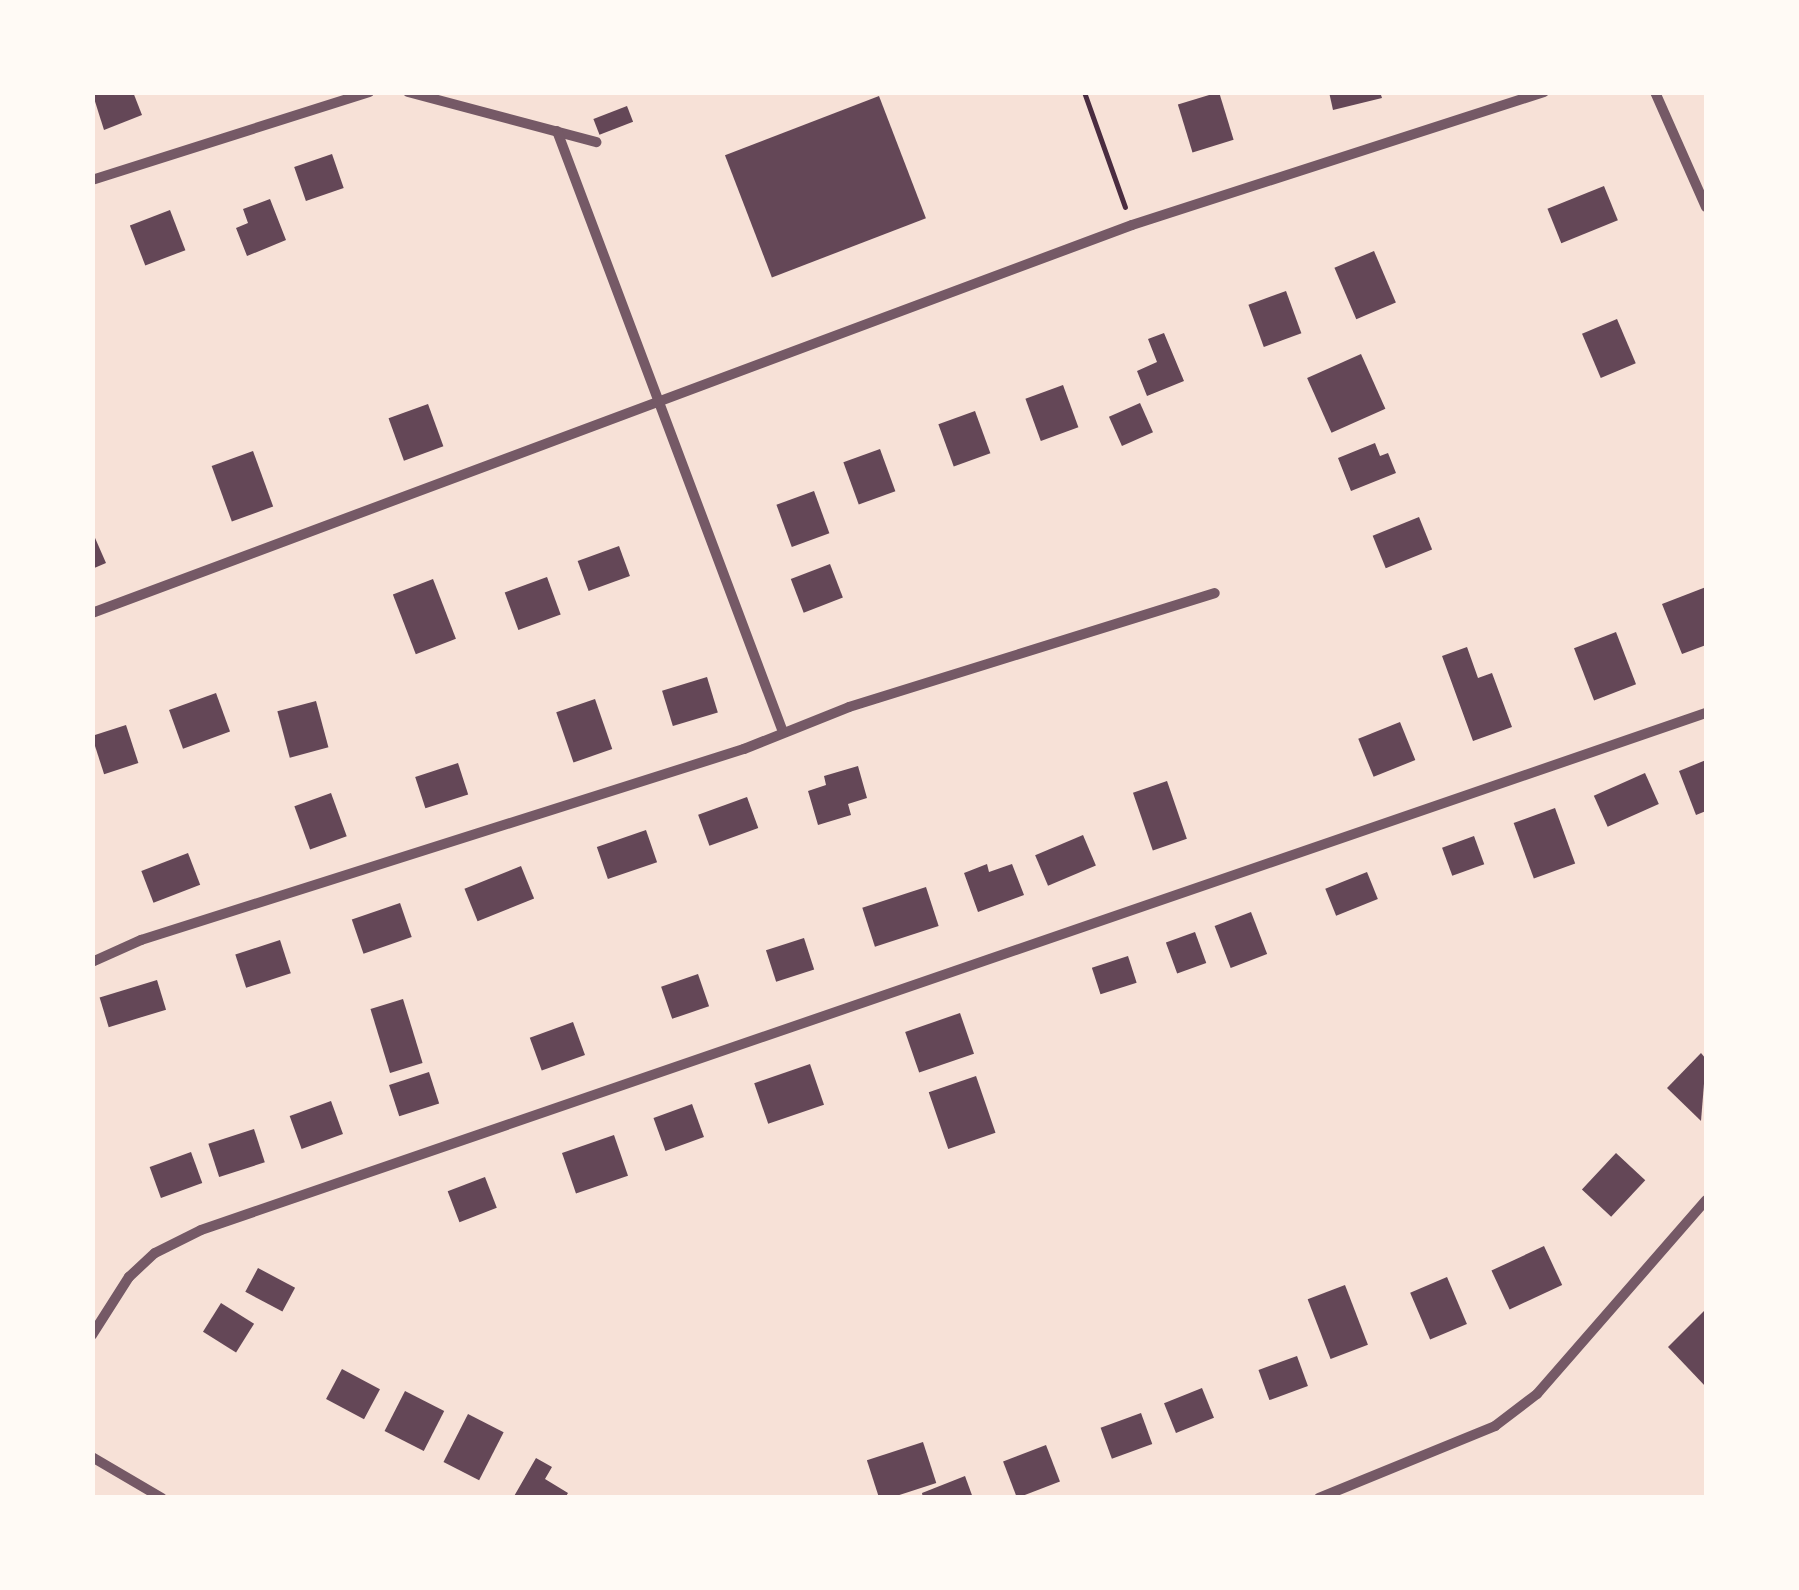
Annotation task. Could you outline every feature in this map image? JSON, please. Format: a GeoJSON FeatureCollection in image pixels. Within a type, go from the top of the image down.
{"type":"FeatureCollection","features":[{"type":"Feature","properties":{"kind":"street"},"geometry":{"type":"LineString","coordinates":[[92,180],[369,92]]}},
{"type":"Feature","properties":{"kind":"street"},"geometry":{"type":"LineString","coordinates":[[408,92],[596,142]]}},
{"type":"Feature","properties":{"kind":"street"},"geometry":{"type":"LineString","coordinates":[[92,613],[1132,225],[1544,92]]}},
{"type":"Feature","properties":{"kind":"street"},"geometry":{"type":"LineString","coordinates":[[1655,92],[1706,207]]}},
{"type":"Feature","properties":{"kind":"street"},"geometry":{"type":"LineString","coordinates":[[557,131],[654,403],[783,732]]}},
{"type":"Feature","properties":{"kind":"street"},"geometry":{"type":"LineString","coordinates":[[92,962],[141,940],[1216,593]]}},
{"type":"Feature","properties":{"kind":"street"},"geometry":{"type":"LineString","coordinates":[[92,1335],[129,1277],[155,1253],[200,1230],[1706,714]]}},
{"type":"Feature","properties":{"kind":"street"},"geometry":{"type":"LineString","coordinates":[[1319,1498],[1495,1426],[1537,1394],[1706,1200]]}},
{"type":"Feature","properties":{"kind":"street"},"geometry":{"type":"LineString","coordinates":[[92,1457],[162,1498]]}},
{"type":"Feature","properties":{"kind":"path"},"geometry":{"type":"LineString","coordinates":[[1084,92],[1132,225]]}},
{"type":"Feature","properties":{"kind":"building"},"geometry":{"type":"Polygon","coordinates":[[[92,92],[133,92],[142,115],[104,130],[92,92]]]}},
{"type":"Feature","properties":{"kind":"building"},"geometry":{"type":"Polygon","coordinates":[[[1219,92],[1234,140],[1192,152],[1178,105],[1219,92]]]}},
{"type":"Feature","properties":{"kind":"building"},"geometry":{"type":"Polygon","coordinates":[[[1329,92],[1380,92],[1382,98],[1333,110],[1329,92]]]}},
{"type":"Feature","properties":{"kind":"building"},"geometry":{"type":"Polygon","coordinates":[[[879,96],[926,218],[772,277],[725,155],[879,96]]]}},
{"type":"Feature","properties":{"kind":"building"},"geometry":{"type":"Polygon","coordinates":[[[627,106],[633,122],[599,135],[593,119],[627,106]]]}},
{"type":"Feature","properties":{"kind":"building"},"geometry":{"type":"Polygon","coordinates":[[[332,154],[344,188],[306,201],[294,167],[332,154]]]}},
{"type":"Feature","properties":{"kind":"building"},"geometry":{"type":"Polygon","coordinates":[[[1604,186],[1618,220],[1561,243],[1547,209],[1604,186]]]}},
{"type":"Feature","properties":{"kind":"building"},"geometry":{"type":"Polygon","coordinates":[[[270,199],[286,240],[247,256],[236,228],[248,223],[243,209],[270,199]]]}},
{"type":"Feature","properties":{"kind":"building"},"geometry":{"type":"Polygon","coordinates":[[[170,210],[185,250],[145,266],[130,225],[170,210]]]}},
{"type":"Feature","properties":{"kind":"building"},"geometry":{"type":"Polygon","coordinates":[[[1374,251],[1396,303],[1356,319],[1334,268],[1374,251]]]}},
{"type":"Feature","properties":{"kind":"building"},"geometry":{"type":"Polygon","coordinates":[[[1286,291],[1301,333],[1264,347],[1248,305],[1286,291]]]}},
{"type":"Feature","properties":{"kind":"building"},"geometry":{"type":"Polygon","coordinates":[[[1617,319],[1636,363],[1601,378],[1582,334],[1617,319]]]}},
{"type":"Feature","properties":{"kind":"building"},"geometry":{"type":"Polygon","coordinates":[[[1164,333],[1184,381],[1147,396],[1137,371],[1157,362],[1148,339],[1164,333]]]}},
{"type":"Feature","properties":{"kind":"building"},"geometry":{"type":"Polygon","coordinates":[[[1361,354],[1385,409],[1332,433],[1307,378],[1361,354]]]}},
{"type":"Feature","properties":{"kind":"building"},"geometry":{"type":"Polygon","coordinates":[[[1063,385],[1078,427],[1041,441],[1025,399],[1063,385]]]}},
{"type":"Feature","properties":{"kind":"building"},"geometry":{"type":"Polygon","coordinates":[[[1140,403],[1153,432],[1122,446],[1109,417],[1140,403]]]}},
{"type":"Feature","properties":{"kind":"building"},"geometry":{"type":"Polygon","coordinates":[[[428,404],[443,446],[404,461],[389,418],[428,404]]]}},
{"type":"Feature","properties":{"kind":"building"},"geometry":{"type":"Polygon","coordinates":[[[975,411],[990,453],[954,467],[938,424],[975,411]]]}},
{"type":"Feature","properties":{"kind":"building"},"geometry":{"type":"Polygon","coordinates":[[[1375,443],[1380,456],[1388,453],[1396,473],[1351,491],[1338,458],[1375,443]]]}},
{"type":"Feature","properties":{"kind":"building"},"geometry":{"type":"Polygon","coordinates":[[[880,449],[895,491],[859,505],[843,462],[880,449]]]}},
{"type":"Feature","properties":{"kind":"building"},"geometry":{"type":"Polygon","coordinates":[[[253,451],[273,506],[232,521],[212,466],[253,451]]]}},
{"type":"Feature","properties":{"kind":"building"},"geometry":{"type":"Polygon","coordinates":[[[814,491],[829,533],[792,547],[776,505],[814,491]]]}},
{"type":"Feature","properties":{"kind":"building"},"geometry":{"type":"Polygon","coordinates":[[[1419,517],[1432,549],[1386,568],[1373,536],[1419,517]]]}},
{"type":"Feature","properties":{"kind":"building"},"geometry":{"type":"Polygon","coordinates":[[[92,531],[106,563],[92,569],[92,531]]]}},
{"type":"Feature","properties":{"kind":"building"},"geometry":{"type":"Polygon","coordinates":[[[619,546],[630,576],[589,591],[578,561],[619,546]]]}},
{"type":"Feature","properties":{"kind":"building"},"geometry":{"type":"Polygon","coordinates":[[[830,564],[843,598],[804,613],[791,579],[830,564]]]}},
{"type":"Feature","properties":{"kind":"building"},"geometry":{"type":"Polygon","coordinates":[[[547,577],[561,615],[518,630],[505,592],[547,577]]]}},
{"type":"Feature","properties":{"kind":"building"},"geometry":{"type":"Polygon","coordinates":[[[433,579],[456,639],[416,654],[393,594],[433,579]]]}},
{"type":"Feature","properties":{"kind":"building"},"geometry":{"type":"Polygon","coordinates":[[[1706,587],[1706,645],[1682,654],[1662,604],[1706,587]]]}},
{"type":"Feature","properties":{"kind":"building"},"geometry":{"type":"Polygon","coordinates":[[[1616,632],[1636,684],[1594,700],[1574,648],[1616,632]]]}},
{"type":"Feature","properties":{"kind":"building"},"geometry":{"type":"Polygon","coordinates":[[[1467,647],[1478,678],[1492,673],[1512,727],[1473,741],[1442,656],[1467,647]]]}},
{"type":"Feature","properties":{"kind":"building"},"geometry":{"type":"Polygon","coordinates":[[[707,677],[718,712],[673,726],[662,691],[707,677]]]}},
{"type":"Feature","properties":{"kind":"building"},"geometry":{"type":"Polygon","coordinates":[[[216,693],[230,732],[183,749],[169,710],[216,693]]]}},
{"type":"Feature","properties":{"kind":"building"},"geometry":{"type":"Polygon","coordinates":[[[595,699],[612,749],[573,762],[556,712],[595,699]]]}},
{"type":"Feature","properties":{"kind":"building"},"geometry":{"type":"Polygon","coordinates":[[[316,701],[328,747],[290,758],[277,711],[316,701]]]}},
{"type":"Feature","properties":{"kind":"building"},"geometry":{"type":"Polygon","coordinates":[[[1400,722],[1415,760],[1374,777],[1358,739],[1400,722]]]}},
{"type":"Feature","properties":{"kind":"building"},"geometry":{"type":"Polygon","coordinates":[[[126,725],[138,763],[104,774],[92,736],[126,725]]]}},
{"type":"Feature","properties":{"kind":"building"},"geometry":{"type":"Polygon","coordinates":[[[1706,760],[1706,811],[1696,815],[1679,771],[1706,760]]]}},
{"type":"Feature","properties":{"kind":"building"},"geometry":{"type":"Polygon","coordinates":[[[458,763],[468,794],[425,808],[415,777],[458,763]]]}},
{"type":"Feature","properties":{"kind":"building"},"geometry":{"type":"Polygon","coordinates":[[[858,766],[867,798],[848,804],[851,815],[818,825],[808,791],[826,785],[824,776],[858,766]]]}},
{"type":"Feature","properties":{"kind":"building"},"geometry":{"type":"Polygon","coordinates":[[[1645,773],[1659,804],[1608,827],[1594,796],[1645,773]]]}},
{"type":"Feature","properties":{"kind":"building"},"geometry":{"type":"Polygon","coordinates":[[[1167,781],[1187,839],[1153,850],[1133,793],[1167,781]]]}},
{"type":"Feature","properties":{"kind":"building"},"geometry":{"type":"Polygon","coordinates":[[[331,793],[347,836],[310,850],[294,806],[331,793]]]}},
{"type":"Feature","properties":{"kind":"building"},"geometry":{"type":"Polygon","coordinates":[[[747,797],[758,828],[709,846],[698,815],[747,797]]]}},
{"type":"Feature","properties":{"kind":"building"},"geometry":{"type":"Polygon","coordinates":[[[1555,808],[1575,863],[1534,878],[1514,823],[1555,808]]]}},
{"type":"Feature","properties":{"kind":"building"},"geometry":{"type":"Polygon","coordinates":[[[646,830],[657,862],[608,879],[597,847],[646,830]]]}},
{"type":"Feature","properties":{"kind":"building"},"geometry":{"type":"Polygon","coordinates":[[[1083,835],[1096,865],[1048,886],[1035,855],[1083,835]]]}},
{"type":"Feature","properties":{"kind":"building"},"geometry":{"type":"Polygon","coordinates":[[[1474,836],[1484,864],[1452,876],[1442,848],[1474,836]]]}},
{"type":"Feature","properties":{"kind":"building"},"geometry":{"type":"Polygon","coordinates":[[[188,853],[200,885],[154,903],[141,871],[188,853]]]}},
{"type":"Feature","properties":{"kind":"building"},"geometry":{"type":"Polygon","coordinates":[[[987,864],[989,872],[1012,864],[1024,895],[978,912],[964,873],[987,864]]]}},
{"type":"Feature","properties":{"kind":"building"},"geometry":{"type":"Polygon","coordinates":[[[521,866],[534,898],[478,921],[464,889],[521,866]]]}},
{"type":"Feature","properties":{"kind":"building"},"geometry":{"type":"Polygon","coordinates":[[[1367,872],[1378,899],[1336,916],[1325,889],[1367,872]]]}},
{"type":"Feature","properties":{"kind":"building"},"geometry":{"type":"Polygon","coordinates":[[[926,887],[939,926],[875,947],[862,908],[926,887]]]}},
{"type":"Feature","properties":{"kind":"building"},"geometry":{"type":"Polygon","coordinates":[[[400,903],[412,937],[363,954],[352,920],[400,903]]]}},
{"type":"Feature","properties":{"kind":"building"},"geometry":{"type":"Polygon","coordinates":[[[1251,912],[1267,954],[1231,968],[1215,926],[1251,912]]]}},
{"type":"Feature","properties":{"kind":"building"},"geometry":{"type":"Polygon","coordinates":[[[1195,932],[1206,963],[1177,974],[1166,943],[1195,932]]]}},
{"type":"Feature","properties":{"kind":"building"},"geometry":{"type":"Polygon","coordinates":[[[804,938],[814,969],[776,982],[766,950],[804,938]]]}},
{"type":"Feature","properties":{"kind":"building"},"geometry":{"type":"Polygon","coordinates":[[[280,940],[291,973],[246,988],[235,955],[280,940]]]}},
{"type":"Feature","properties":{"kind":"building"},"geometry":{"type":"Polygon","coordinates":[[[1128,956],[1137,983],[1101,994],[1092,968],[1128,956]]]}},
{"type":"Feature","properties":{"kind":"building"},"geometry":{"type":"Polygon","coordinates":[[[698,974],[709,1006],[672,1019],[661,987],[698,974]]]}},
{"type":"Feature","properties":{"kind":"building"},"geometry":{"type":"Polygon","coordinates":[[[157,980],[166,1010],[109,1027],[100,998],[157,980]]]}},
{"type":"Feature","properties":{"kind":"building"},"geometry":{"type":"Polygon","coordinates":[[[403,999],[423,1063],[390,1073],[370,1009],[403,999]]]}},
{"type":"Feature","properties":{"kind":"building"},"geometry":{"type":"Polygon","coordinates":[[[960,1013],[974,1054],[919,1073],[905,1032],[960,1013]]]}},
{"type":"Feature","properties":{"kind":"building"},"geometry":{"type":"Polygon","coordinates":[[[573,1022],[585,1055],[542,1071],[530,1038],[573,1022]]]}},
{"type":"Feature","properties":{"kind":"building"},"geometry":{"type":"Polygon","coordinates":[[[1701,1053],[1706,1059],[1701,1121],[1667,1088],[1701,1053]]]}},
{"type":"Feature","properties":{"kind":"building"},"geometry":{"type":"Polygon","coordinates":[[[810,1064],[824,1105],[768,1124],[754,1083],[810,1064]]]}},
{"type":"Feature","properties":{"kind":"building"},"geometry":{"type":"Polygon","coordinates":[[[429,1072],[439,1103],[399,1116],[389,1085],[429,1072]]]}},
{"type":"Feature","properties":{"kind":"building"},"geometry":{"type":"Polygon","coordinates":[[[976,1076],[996,1133],[948,1149],[929,1092],[976,1076]]]}},
{"type":"Feature","properties":{"kind":"building"},"geometry":{"type":"Polygon","coordinates":[[[331,1101],[343,1134],[302,1149],[290,1116],[331,1101]]]}},
{"type":"Feature","properties":{"kind":"building"},"geometry":{"type":"Polygon","coordinates":[[[692,1104],[704,1137],[665,1151],[653,1118],[692,1104]]]}},
{"type":"Feature","properties":{"kind":"building"},"geometry":{"type":"Polygon","coordinates":[[[254,1129],[265,1162],[219,1177],[208,1144],[254,1129]]]}},
{"type":"Feature","properties":{"kind":"building"},"geometry":{"type":"Polygon","coordinates":[[[614,1135],[628,1176],[576,1194],[562,1153],[614,1135]]]}},
{"type":"Feature","properties":{"kind":"building"},"geometry":{"type":"Polygon","coordinates":[[[191,1152],[202,1183],[161,1198],[150,1167],[191,1152]]]}},
{"type":"Feature","properties":{"kind":"building"},"geometry":{"type":"Polygon","coordinates":[[[1616,1153],[1645,1180],[1611,1217],[1582,1190],[1616,1153]]]}},
{"type":"Feature","properties":{"kind":"building"},"geometry":{"type":"Polygon","coordinates":[[[485,1177],[497,1208],[459,1222],[448,1191],[485,1177]]]}},
{"type":"Feature","properties":{"kind":"building"},"geometry":{"type":"Polygon","coordinates":[[[1544,1246],[1562,1285],[1510,1309],[1491,1271],[1544,1246]]]}},
{"type":"Feature","properties":{"kind":"building"},"geometry":{"type":"Polygon","coordinates":[[[258,1268],[295,1288],[282,1312],[245,1292],[258,1268]]]}},
{"type":"Feature","properties":{"kind":"building"},"geometry":{"type":"Polygon","coordinates":[[[1447,1277],[1467,1324],[1430,1340],[1410,1293],[1447,1277]]]}},
{"type":"Feature","properties":{"kind":"building"},"geometry":{"type":"Polygon","coordinates":[[[1345,1285],[1368,1345],[1331,1359],[1308,1299],[1345,1285]]]}},
{"type":"Feature","properties":{"kind":"building"},"geometry":{"type":"Polygon","coordinates":[[[221,1303],[254,1324],[236,1353],[203,1332],[221,1303]]]}},
{"type":"Feature","properties":{"kind":"building"},"geometry":{"type":"Polygon","coordinates":[[[1706,1309],[1706,1387],[1668,1347],[1706,1309]]]}},
{"type":"Feature","properties":{"kind":"building"},"geometry":{"type":"Polygon","coordinates":[[[1297,1356],[1308,1386],[1269,1400],[1258,1370],[1297,1356]]]}},
{"type":"Feature","properties":{"kind":"building"},"geometry":{"type":"Polygon","coordinates":[[[342,1369],[380,1389],[364,1419],[326,1399],[342,1369]]]}},
{"type":"Feature","properties":{"kind":"building"},"geometry":{"type":"Polygon","coordinates":[[[1202,1388],[1214,1418],[1176,1433],[1164,1403],[1202,1388]]]}},
{"type":"Feature","properties":{"kind":"building"},"geometry":{"type":"Polygon","coordinates":[[[405,1391],[444,1411],[424,1451],[385,1431],[405,1391]]]}},
{"type":"Feature","properties":{"kind":"building"},"geometry":{"type":"Polygon","coordinates":[[[1141,1413],[1152,1444],[1112,1459],[1101,1428],[1141,1413]]]}},
{"type":"Feature","properties":{"kind":"building"},"geometry":{"type":"Polygon","coordinates":[[[468,1414],[504,1432],[479,1480],[443,1462],[468,1414]]]}},
{"type":"Feature","properties":{"kind":"building"},"geometry":{"type":"Polygon","coordinates":[[[923,1442],[936,1483],[879,1498],[867,1460],[923,1442]]]}},
{"type":"Feature","properties":{"kind":"building"},"geometry":{"type":"Polygon","coordinates":[[[1046,1445],[1060,1481],[1017,1498],[1003,1461],[1046,1445]]]}},
{"type":"Feature","properties":{"kind":"building"},"geometry":{"type":"Polygon","coordinates":[[[536,1458],[552,1467],[545,1479],[568,1493],[565,1498],[513,1498],[536,1458]]]}},
{"type":"Feature","properties":{"kind":"building"},"geometry":{"type":"Polygon","coordinates":[[[965,1476],[973,1498],[923,1498],[922,1493],[965,1476]]]}}]}
